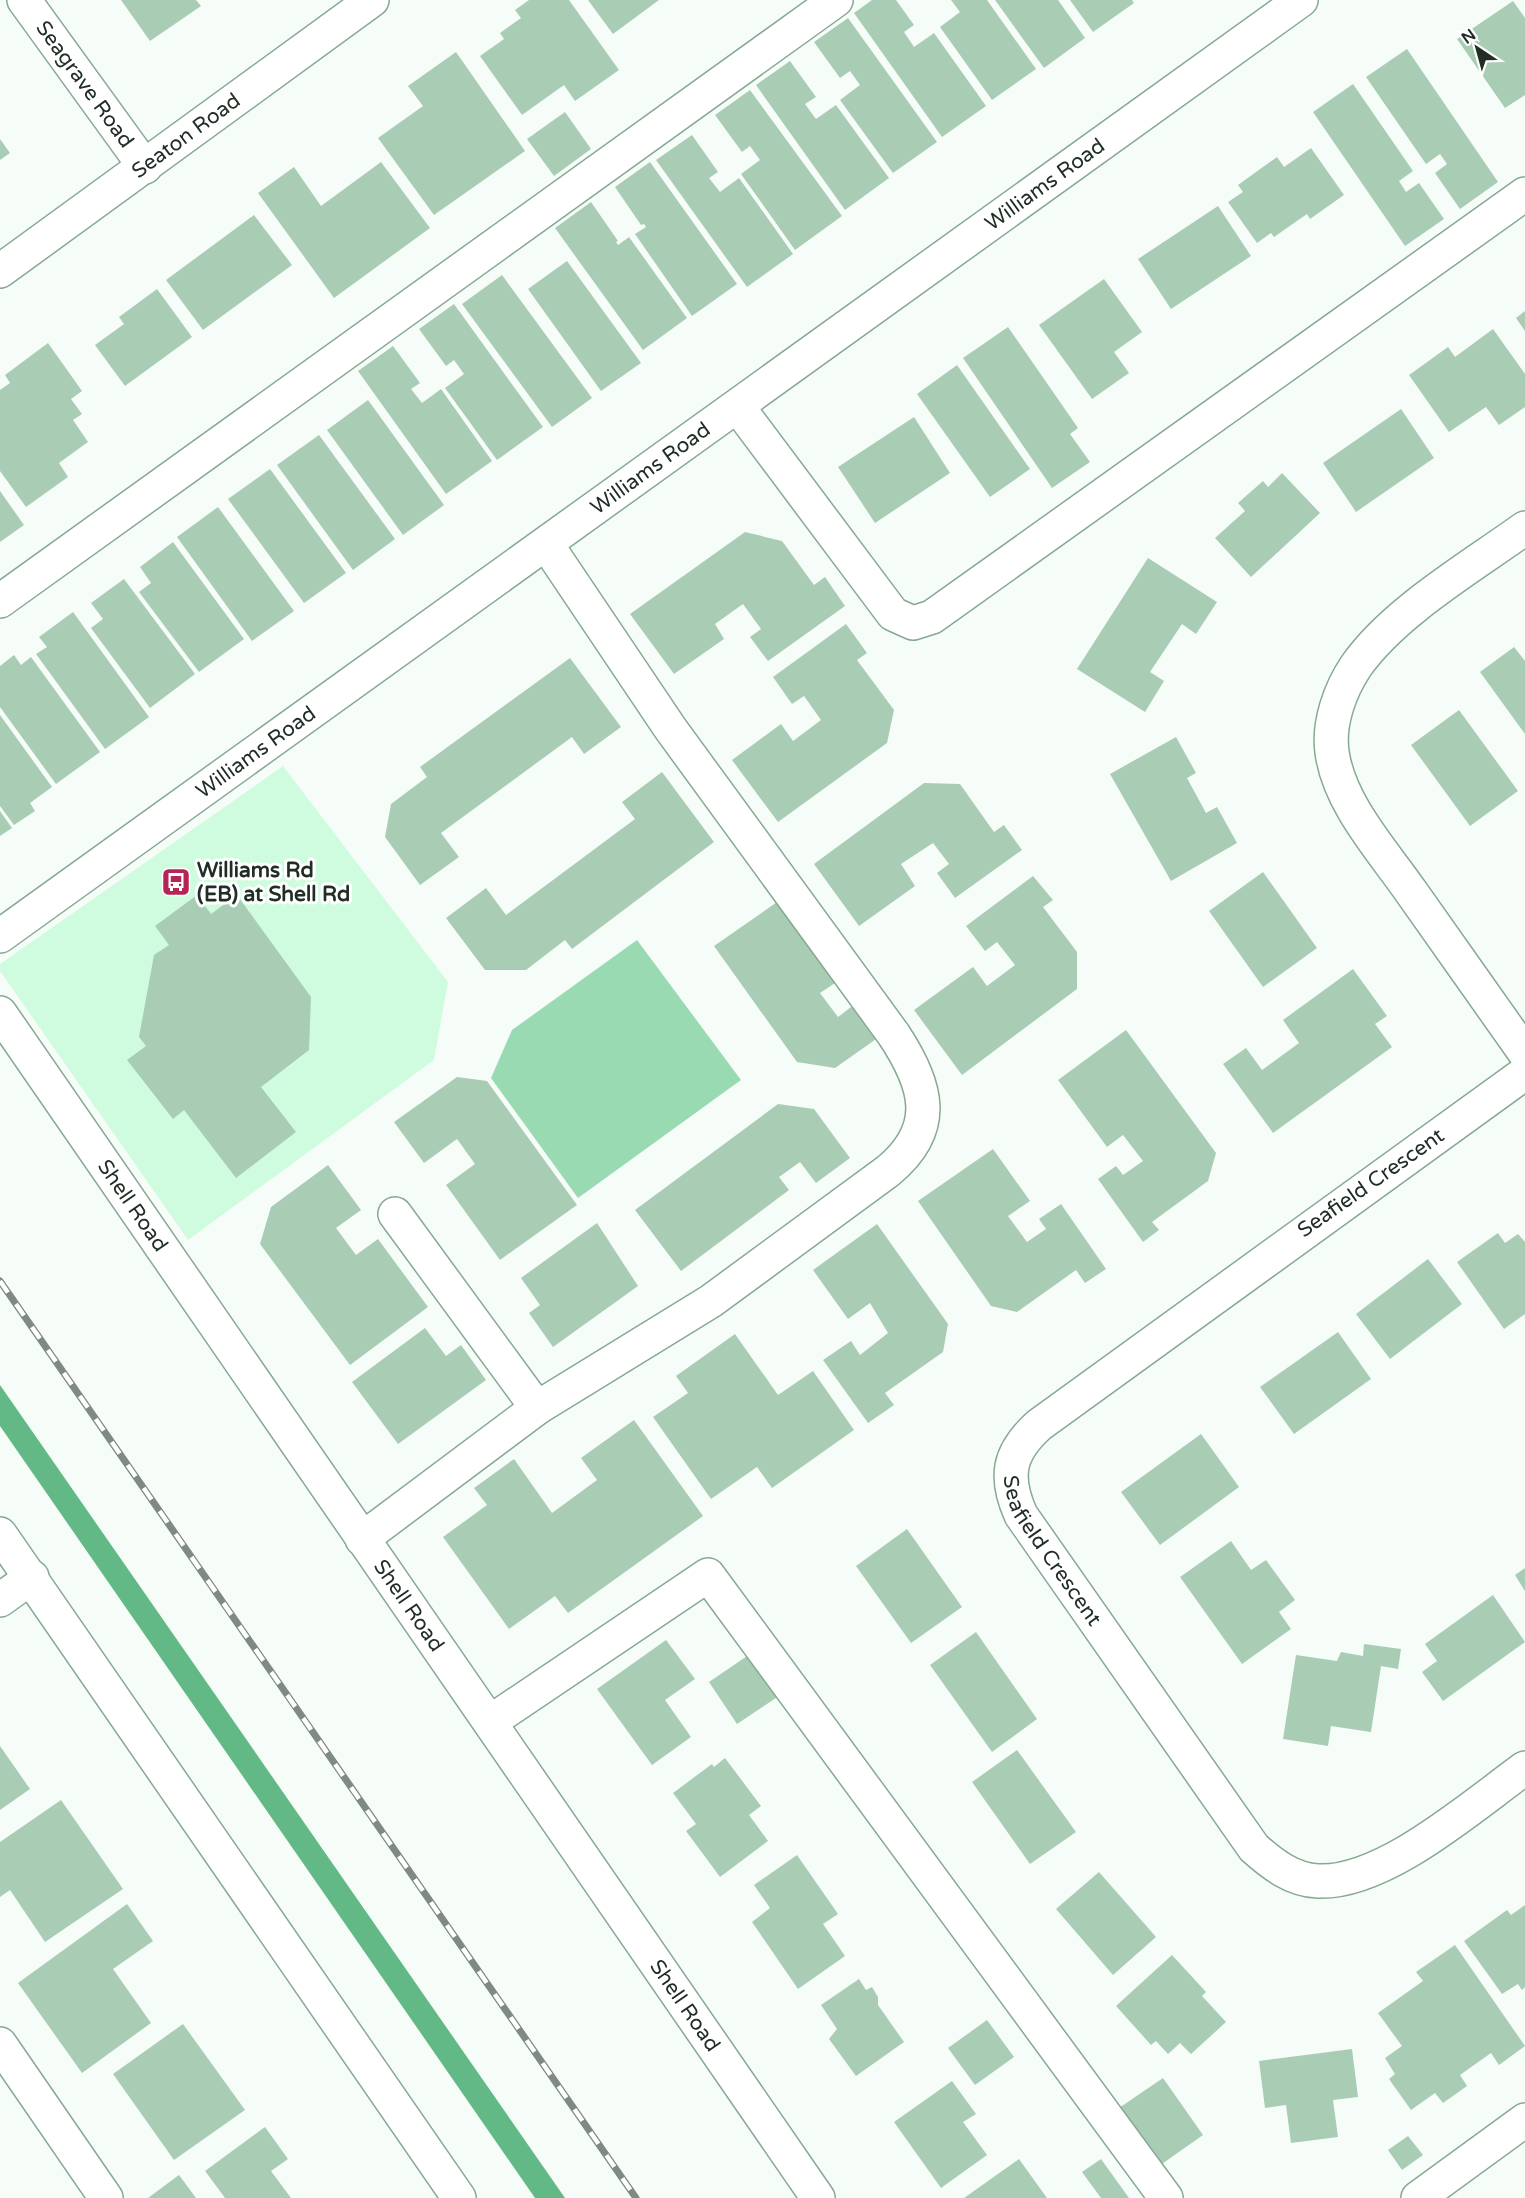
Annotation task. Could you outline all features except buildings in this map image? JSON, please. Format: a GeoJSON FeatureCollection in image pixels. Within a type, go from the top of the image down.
{"type":"FeatureCollection","features":[{"type":"Feature","properties":{"kind":"street","name":"Seagrave Road"},"geometry":{"type":"LineString","coordinates":[[24,0],[145,167]]}},
{"type":"Feature","properties":{"kind":"street","name":"Seaton Road"},"geometry":{"type":"LineString","coordinates":[[0,271],[372,0]]}},
{"type":"Feature","properties":{"kind":"street"},"geometry":{"type":"LineString","coordinates":[[0,601],[836,0]]}},
{"type":"Feature","properties":{"kind":"street","name":"Williams Road"},"geometry":{"type":"LineString","coordinates":[[0,936],[1301,0]]}},
{"type":"Feature","properties":{"kind":"street"},"geometry":{"type":"LineString","coordinates":[[738,407],[893,614],[913,622],[932,617],[1525,194]]}},
{"type":"Feature","properties":{"kind":"street"},"geometry":{"type":"LineString","coordinates":[[1525,528],[1394,624],[1370,648],[1347,683],[1334,714],[1331,732],[1332,752],[1337,774],[1361,820],[1525,1053]]}},
{"type":"Feature","properties":{"kind":"street"},"geometry":{"type":"LineString","coordinates":[[362,1539],[537,1408],[711,1301],[879,1178],[904,1158],[915,1142],[924,1120],[923,1096],[916,1074],[894,1035],[669,728],[546,545]]}},
{"type":"Feature","properties":{"kind":"street","name":"Shell Road"},"geometry":{"type":"LineString","coordinates":[[0,1013],[818,2198]]}},
{"type":"Feature","properties":{"kind":"street","name":"Seafield Crescent"},"geometry":{"type":"LineString","coordinates":[[1525,1073],[1039,1425],[1017,1449],[1012,1465],[1011,1482],[1013,1497],[1022,1515],[1254,1848],[1271,1864],[1289,1874],[1316,1881],[1339,1881],[1375,1869],[1417,1846],[1525,1768]]}},
{"type":"Feature","properties":{"kind":"street"},"geometry":{"type":"LineString","coordinates":[[395,1214],[537,1408]]}},
{"type":"Feature","properties":{"kind":"street"},"geometry":{"type":"LineString","coordinates":[[0,1534],[32,1577],[459,2198]]}},
{"type":"Feature","properties":{"kind":"street"},"geometry":{"type":"LineString","coordinates":[[490,1722],[708,1575],[1166,2198]]}},
{"type":"Feature","properties":{"kind":"street"},"geometry":{"type":"LineString","coordinates":[[0,1600],[32,1577]]}},
{"type":"Feature","properties":{"kind":"street"},"geometry":{"type":"LineString","coordinates":[[0,2044],[106,2198]]}},
{"type":"Feature","properties":{"kind":"street"},"geometry":{"type":"LineString","coordinates":[[1418,2198],[1525,2120]]}},
{"type":"Feature","properties":{"kind":"shaded area"},"geometry":{"type":"Polygon","coordinates":[[[283,766],[448,982],[434,1060],[188,1240],[0,971],[0,964],[283,766]]]}},
{"type":"Feature","properties":{"kind":"shaded area"},"geometry":{"type":"Polygon","coordinates":[[[637,940],[741,1080],[578,1198],[491,1078],[512,1030],[637,940]]]}},
{"type":"Feature","properties":{"kind":"shaded area"},"geometry":{"type":"Polygon","coordinates":[[[0,1385],[565,2198],[535,2198],[0,1426],[0,1385]]]}},
{"type":"Feature","properties":{"kind":"railway"},"geometry":{"type":"LineString","coordinates":[[0,1281],[636,2198]]}},
{"type":"Feature","properties":{"kind":"place","name":"Williams Rd (EB) at Shell Rd"},"geometry":{"type":"Point","coordinates":[176,882]}}]}
